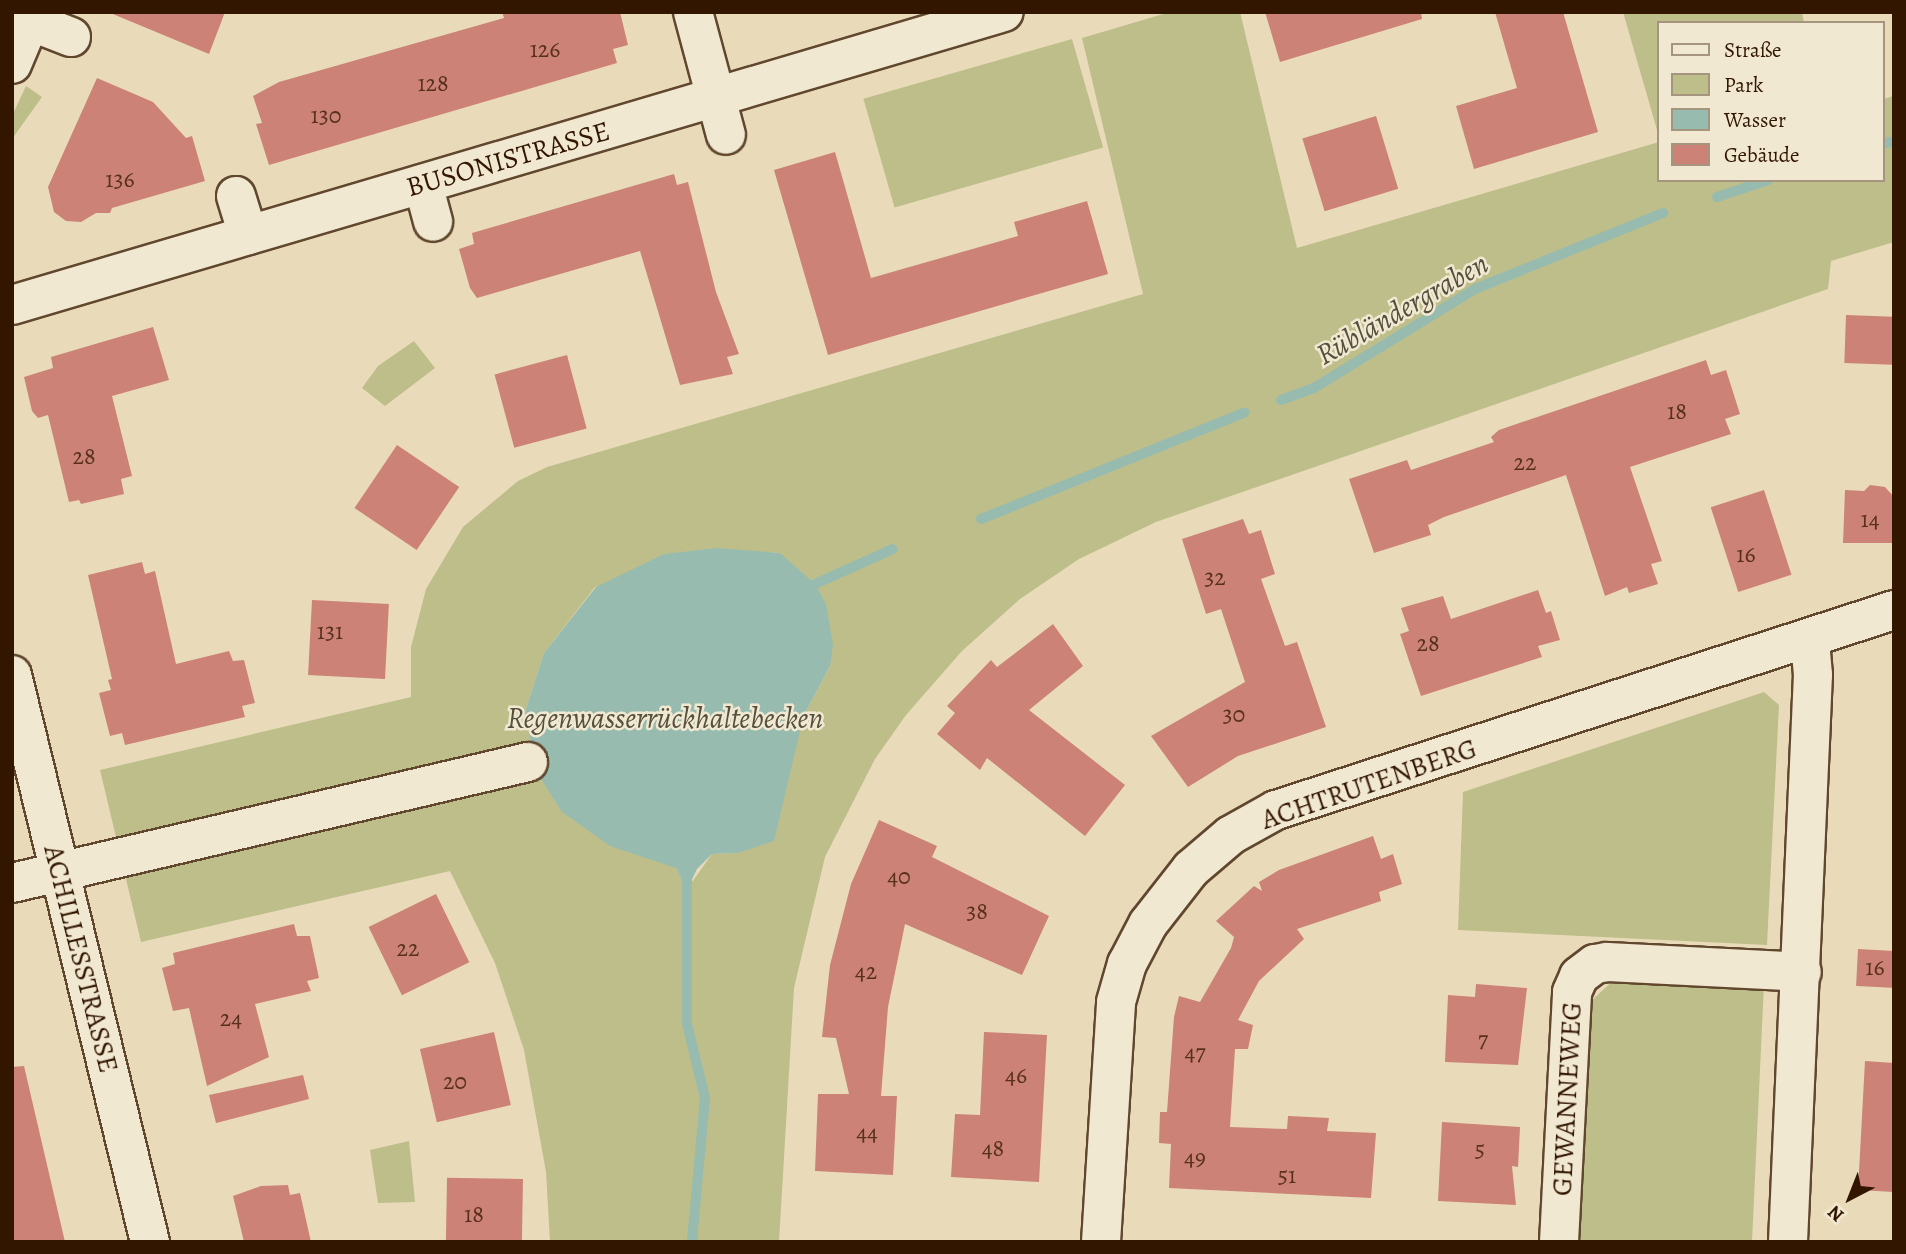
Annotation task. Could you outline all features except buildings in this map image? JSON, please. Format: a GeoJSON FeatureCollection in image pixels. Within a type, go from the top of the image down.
{"type":"FeatureCollection","features":[{"type":"Feature","properties":{"kind":"street"},"geometry":{"type":"LineString","coordinates":[[693,12],[726,135]]}},
{"type":"Feature","properties":{"kind":"street","name":"BUSONISTRASSE"},"geometry":{"type":"LineString","coordinates":[[12,305],[1004,12]]}},
{"type":"Feature","properties":{"kind":"street"},"geometry":{"type":"LineString","coordinates":[[12,64],[32,17],[71,37]]}},
{"type":"Feature","properties":{"kind":"street"},"geometry":{"type":"LineString","coordinates":[[423,184],[433,222]]}},
{"type":"Feature","properties":{"kind":"street"},"geometry":{"type":"LineString","coordinates":[[236,196],[248,235]]}},
{"type":"Feature","properties":{"kind":"street","name":"ACHTRUTENBERG"},"geometry":{"type":"LineString","coordinates":[[1101,1242],[1116,1002],[1127,964],[1148,924],[1191,869],[1231,835],[1276,810],[1894,610]]}},
{"type":"Feature","properties":{"kind":"street"},"geometry":{"type":"LineString","coordinates":[[1788,1242],[1802,972],[1813,674],[1810,639]]}},
{"type":"Feature","properties":{"kind":"street","name":"ACHILLESSTRASSE"},"geometry":{"type":"LineString","coordinates":[[12,675],[150,1242]]}},
{"type":"Feature","properties":{"kind":"street"},"geometry":{"type":"LineString","coordinates":[[12,883],[528,762]]}},
{"type":"Feature","properties":{"kind":"street","name":"GEWANNEWEG"},"geometry":{"type":"LineString","coordinates":[[1559,1242],[1572,992],[1579,976],[1595,964],[1607,962],[1802,972]]}},
{"type":"Feature","properties":{"kind":"green space"},"geometry":{"type":"Polygon","coordinates":[[[1170,12],[1240,12],[1297,248],[1658,142],[1658,182],[1885,182],[1885,98],[1894,96],[1894,242],[1831,261],[1828,289],[1156,522],[1079,559],[1020,599],[962,651],[906,715],[875,759],[825,857],[794,988],[779,1242],[550,1242],[546,1172],[524,1050],[495,963],[450,871],[141,942],[100,770],[411,697],[411,647],[426,589],[463,527],[518,481],[547,467],[1143,294],[1082,38],[1170,12]],[[763,552],[595,587],[544,653],[525,712],[676,868],[687,889],[712,854],[738,853],[791,766],[804,715],[830,666],[780,553],[763,552]]]}},
{"type":"Feature","properties":{"kind":"green space"},"geometry":{"type":"Polygon","coordinates":[[[1623,12],[1802,12],[1804,21],[1658,21],[1658,134],[1623,12]]]}},
{"type":"Feature","properties":{"kind":"green space"},"geometry":{"type":"Polygon","coordinates":[[[1072,39],[1103,148],[895,207],[863,99],[1072,39]]]}},
{"type":"Feature","properties":{"kind":"green space"},"geometry":{"type":"Polygon","coordinates":[[[26,86],[42,97],[12,139],[12,116],[26,86]]]}},
{"type":"Feature","properties":{"kind":"green space"},"geometry":{"type":"Polygon","coordinates":[[[414,341],[435,368],[385,406],[362,388],[378,366],[414,341]]]}},
{"type":"Feature","properties":{"kind":"green space"},"geometry":{"type":"Polygon","coordinates":[[[1764,692],[1779,705],[1767,945],[1458,930],[1463,792],[1764,692]]]}},
{"type":"Feature","properties":{"kind":"green space"},"geometry":{"type":"Polygon","coordinates":[[[1618,976],[1764,984],[1752,1242],[1576,1242],[1590,1002],[1618,976]]]}},
{"type":"Feature","properties":{"kind":"green space"},"geometry":{"type":"Polygon","coordinates":[[[409,1141],[415,1202],[378,1203],[370,1150],[409,1141]]]}},
{"type":"Feature","properties":{"kind":"water","name":"Regenwasserrückhaltebecken"},"geometry":{"type":"Polygon","coordinates":[[[717,548],[780,553],[815,584],[826,604],[833,645],[830,666],[804,715],[774,841],[738,853],[712,854],[697,869],[687,890],[676,868],[610,846],[562,812],[536,771],[525,712],[544,653],[596,587],[664,554],[717,548]]]}},
{"type":"Feature","properties":{"kind":"waterway","name":"Rübländergraben"},"geometry":{"type":"LineString","coordinates":[[1885,143],[1894,141]]}},
{"type":"Feature","properties":{"kind":"waterway","name":"Rübländergraben"},"geometry":{"type":"LineString","coordinates":[[1717,197],[1762,182]]}},
{"type":"Feature","properties":{"kind":"waterway","name":"Rübländergraben"},"geometry":{"type":"LineString","coordinates":[[1281,400],[1314,388],[1475,289],[1663,213]]}},
{"type":"Feature","properties":{"kind":"waterway"},"geometry":{"type":"LineString","coordinates":[[981,519],[1244,413]]}},
{"type":"Feature","properties":{"kind":"waterway"},"geometry":{"type":"LineString","coordinates":[[805,594],[815,584],[893,549]]}},
{"type":"Feature","properties":{"kind":"waterway"},"geometry":{"type":"LineString","coordinates":[[687,876],[687,1024],[705,1098],[692,1242]]}}]}
